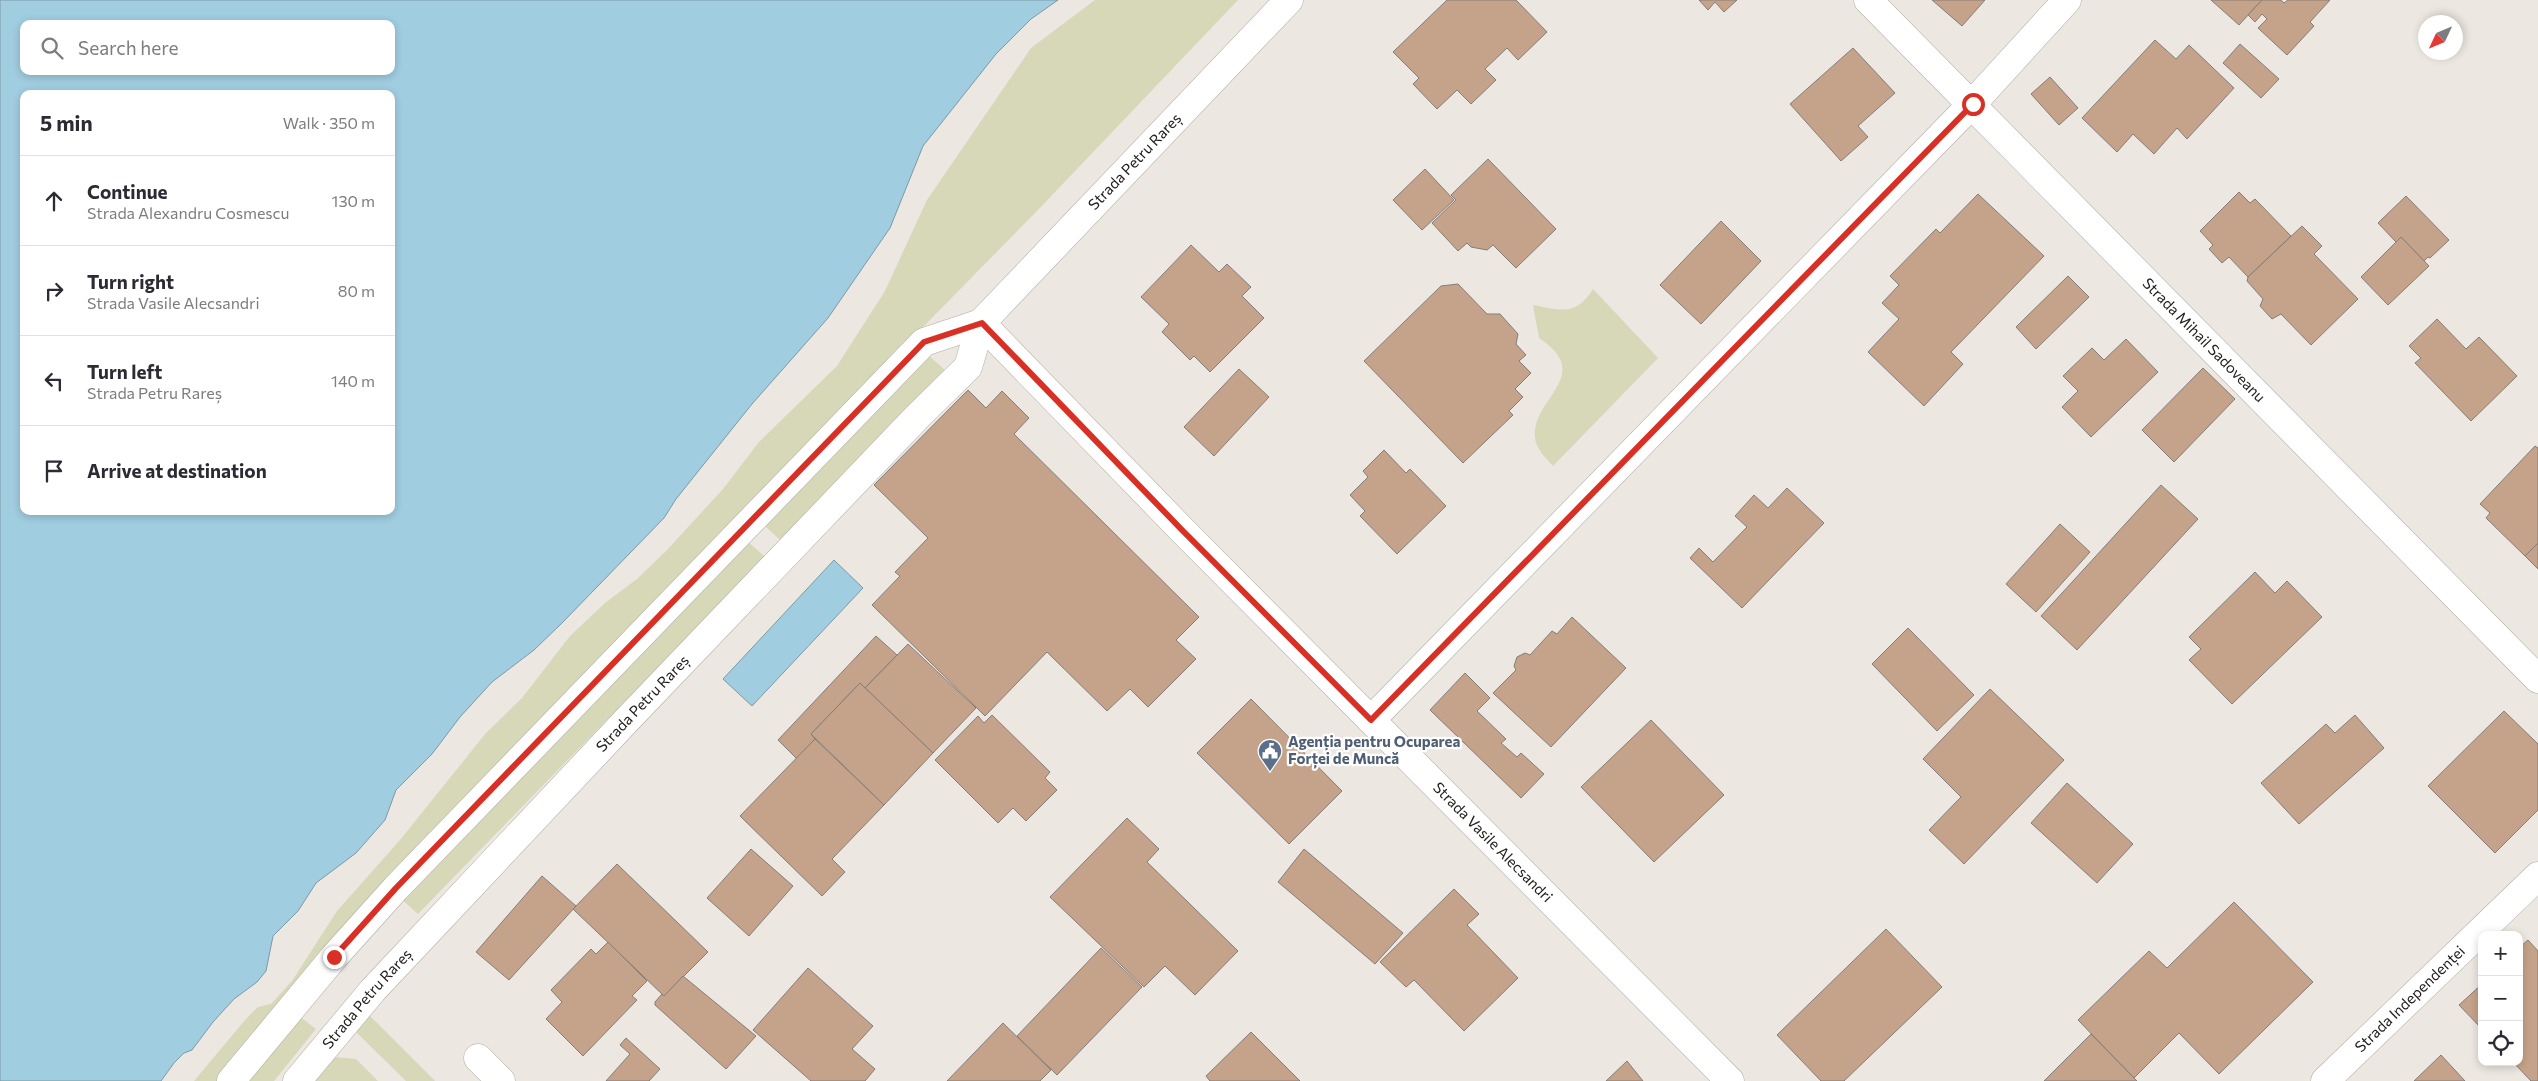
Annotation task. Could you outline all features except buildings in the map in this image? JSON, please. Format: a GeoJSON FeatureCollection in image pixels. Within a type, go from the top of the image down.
{"type":"FeatureCollection","features":[{"type":"Feature","properties":{"kind":"street","name":"Strada Petru Rareș"},"geometry":{"type":"LineString","coordinates":[[297,1081],[379,982],[916,418],[968,367],[982,323],[1290,0]]}},
{"type":"Feature","properties":{"kind":"street","name":"Strada Mihail Sadoveanu"},"geometry":{"type":"LineString","coordinates":[[1868,0],[1973,104],[2538,679]]}},
{"type":"Feature","properties":{"kind":"street"},"geometry":{"type":"LineString","coordinates":[[1371,720],[1973,104],[2067,0]]}},
{"type":"Feature","properties":{"kind":"street","name":"Strada Petru Rareș"},"geometry":{"type":"LineString","coordinates":[[231,1081],[334,957],[396,888],[924,342],[982,323]]}},
{"type":"Feature","properties":{"kind":"street","name":"Strada Vasile Alecsandri"},"geometry":{"type":"LineString","coordinates":[[982,323],[1182,530],[1730,1081]]}},
{"type":"Feature","properties":{"kind":"street","name":"Strada Independenței"},"geometry":{"type":"LineString","coordinates":[[2325,1081],[2538,876]]}},
{"type":"Feature","properties":{"kind":"street"},"geometry":{"type":"LineString","coordinates":[[478,1058],[501,1081]]}},
{"type":"Feature","properties":{"kind":"green space"},"geometry":{"type":"Polygon","coordinates":[[[1095,0],[1238,0],[1036,212],[749,504],[218,1081],[194,1081],[245,1020],[258,1007],[271,1004],[292,981],[337,911],[400,840],[486,733],[522,698],[570,636],[605,603],[637,579],[668,549],[723,489],[759,442],[837,366],[885,291],[927,200],[1031,48],[1095,0]]]}},
{"type":"Feature","properties":{"kind":"green space"},"geometry":{"type":"Polygon","coordinates":[[[1593,289],[1658,358],[1553,466],[1539,450],[1535,438],[1536,424],[1562,376],[1562,364],[1555,352],[1539,338],[1533,305],[1559,310],[1574,308],[1587,298],[1593,289]]]}},
{"type":"Feature","properties":{"kind":"green space"},"geometry":{"type":"Polygon","coordinates":[[[925,352],[946,371],[780,540],[761,522],[925,352]]]}},
{"type":"Feature","properties":{"kind":"green space"},"geometry":{"type":"Polygon","coordinates":[[[745,539],[765,557],[418,914],[399,897],[745,539]]]}},
{"type":"Feature","properties":{"kind":"green space"},"geometry":{"type":"Polygon","coordinates":[[[367,1013],[435,1081],[406,1081],[353,1029],[367,1013]]]}},
{"type":"Feature","properties":{"kind":"green space"},"geometry":{"type":"Polygon","coordinates":[[[299,1016],[316,1029],[274,1081],[247,1081],[299,1016]]]}},
{"type":"Feature","properties":{"kind":"green space"},"geometry":{"type":"Polygon","coordinates":[[[332,1057],[356,1059],[378,1081],[312,1081],[332,1057]]]}},
{"type":"Feature","properties":{"kind":"water"},"geometry":{"type":"Polygon","coordinates":[[[0,0],[1058,0],[1031,19],[996,54],[923,146],[890,228],[828,318],[752,404],[676,499],[664,518],[562,623],[534,650],[492,682],[460,717],[432,754],[396,790],[385,820],[356,853],[316,883],[298,911],[273,936],[266,971],[257,982],[234,999],[213,1022],[192,1050],[184,1053],[174,1063],[161,1081],[0,1081],[0,0]]]}},
{"type":"Feature","properties":{"kind":"water"},"geometry":{"type":"Polygon","coordinates":[[[834,560],[863,588],[752,706],[723,679],[834,560]]]}},
{"type":"Feature","properties":{"kind":"place","name":"Agenția pentru Ocuparea Forței de Muncă"},"geometry":{"type":"Point","coordinates":[1270,772]}},
{"type":"Feature","properties":{"kind":"route"},"geometry":{"type":"LineString","coordinates":[[334,957],[396,888],[924,342],[982,323],[1182,530],[1371,720],[1973,104]]}}]}
